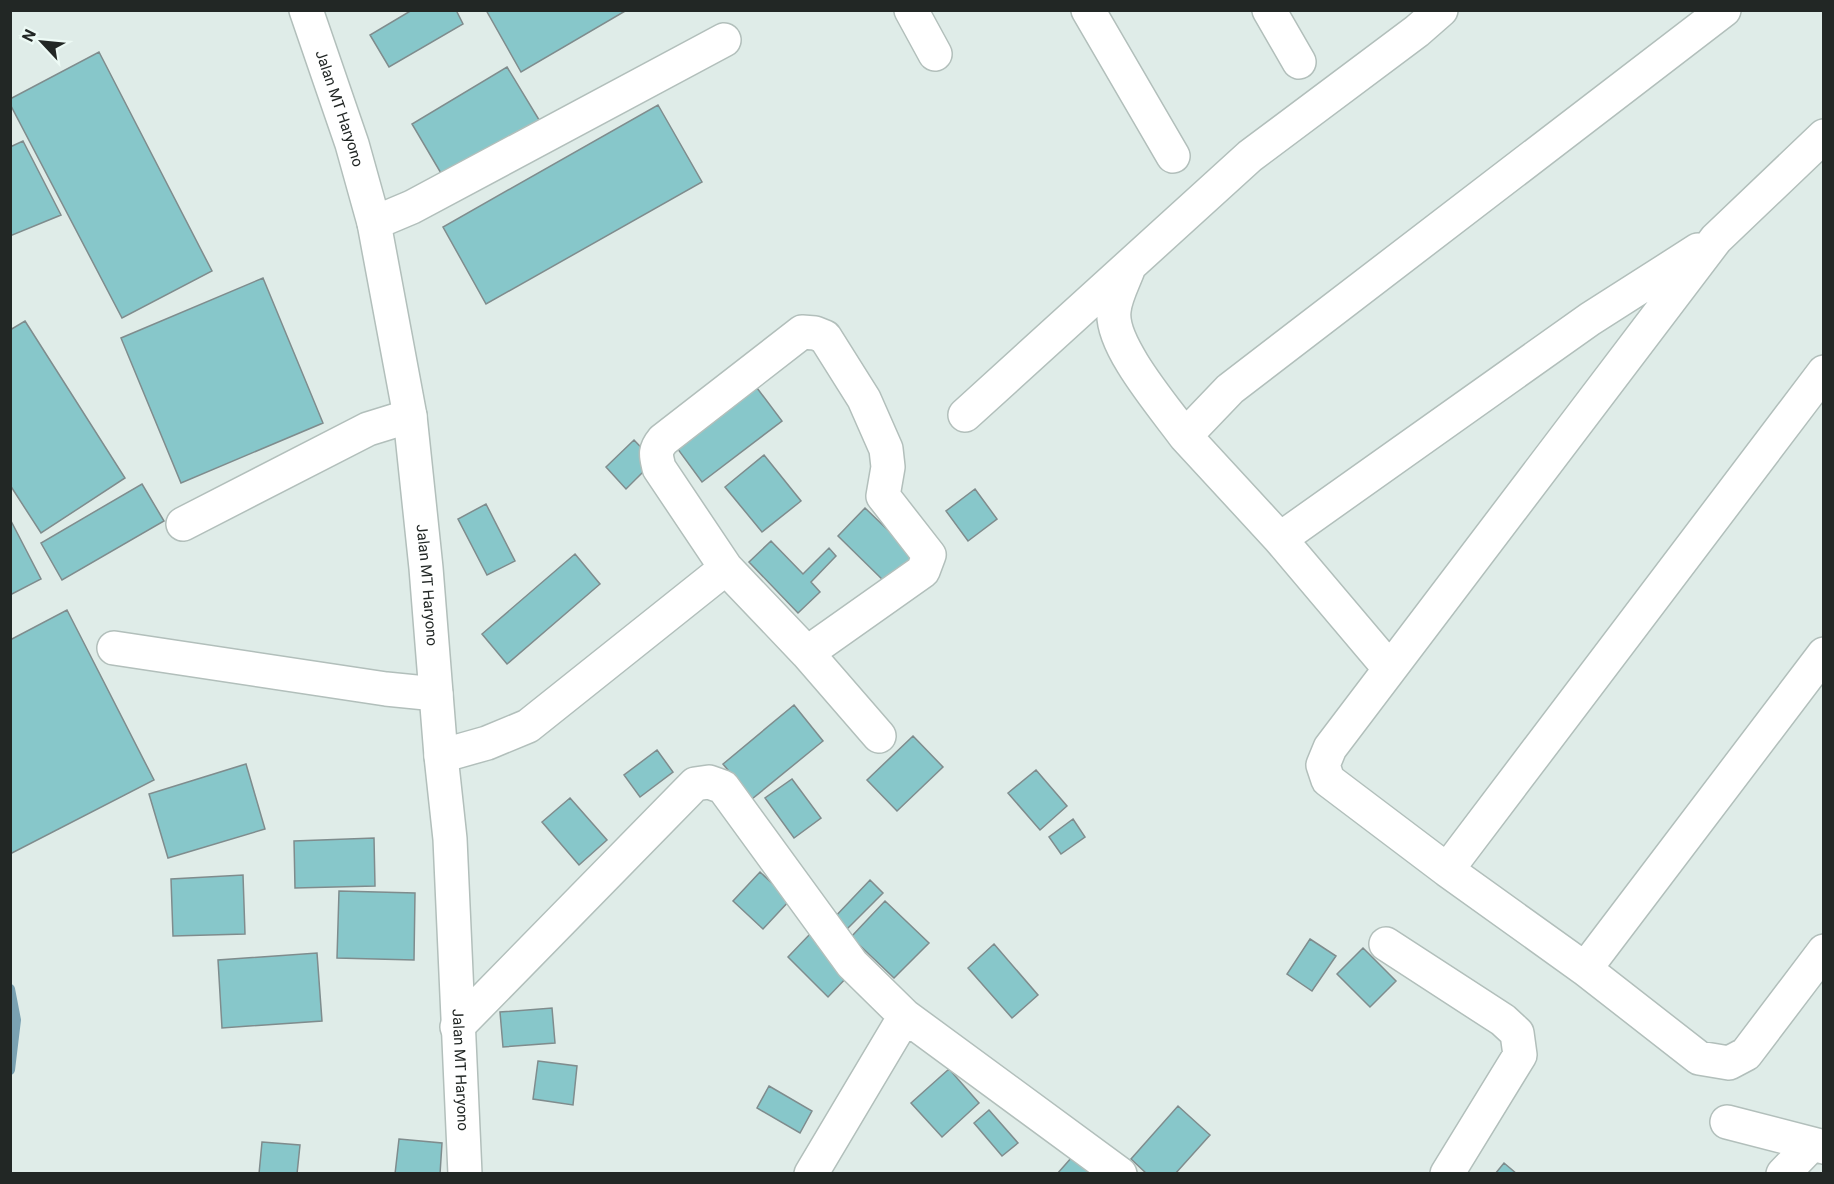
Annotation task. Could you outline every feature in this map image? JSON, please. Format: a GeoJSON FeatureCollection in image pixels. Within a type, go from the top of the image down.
{"type":"FeatureCollection","features":[{"type":"Feature","properties":{"kind":"street","name":"Jalan MT Haryono"},"geometry":{"type":"LineString","coordinates":[[306,10],[352,144],[374,223],[410,416],[450,839],[465,1173]]}},
{"type":"Feature","properties":{"kind":"street"},"geometry":{"type":"LineString","coordinates":[[911,10],[935,54]]}},
{"type":"Feature","properties":{"kind":"street"},"geometry":{"type":"LineString","coordinates":[[1088,10],[1173,156]]}},
{"type":"Feature","properties":{"kind":"street"},"geometry":{"type":"LineString","coordinates":[[1269,10],[1299,62]]}},
{"type":"Feature","properties":{"kind":"street"},"geometry":{"type":"LineString","coordinates":[[965,415],[1250,156],[1417,31],[1441,10]]}},
{"type":"Feature","properties":{"kind":"street"},"geometry":{"type":"LineString","coordinates":[[1185,436],[1230,389],[1724,10]]}},
{"type":"Feature","properties":{"kind":"street"},"geometry":{"type":"LineString","coordinates":[[374,223],[412,207],[724,40]]}},
{"type":"Feature","properties":{"kind":"street"},"geometry":{"type":"LineString","coordinates":[[1824,136],[1716,238],[1330,748],[1323,765],[1328,780],[1447,870],[1585,969],[1699,1058],[1729,1064],[1746,1054],[1824,951]]}},
{"type":"Feature","properties":{"kind":"street"},"geometry":{"type":"LineString","coordinates":[[1280,539],[1590,319],[1716,238]]}},
{"type":"Feature","properties":{"kind":"street"},"geometry":{"type":"LineString","coordinates":[[1129,267],[1114,310],[1114,326],[1124,351],[1185,436],[1280,539],[1390,669]]}},
{"type":"Feature","properties":{"kind":"street"},"geometry":{"type":"LineString","coordinates":[[807,653],[923,571],[929,555],[883,496],[888,467],[886,449],[864,399],[825,337],[802,332],[657,447],[656,456],[659,468],[726,568],[807,653],[879,736]]}},
{"type":"Feature","properties":{"kind":"street"},"geometry":{"type":"LineString","coordinates":[[1447,870],[1824,372]]}},
{"type":"Feature","properties":{"kind":"street"},"geometry":{"type":"LineString","coordinates":[[183,524],[368,429],[410,416]]}},
{"type":"Feature","properties":{"kind":"street"},"geometry":{"type":"LineString","coordinates":[[441,756],[487,743],[528,726],[726,568]]}},
{"type":"Feature","properties":{"kind":"street"},"geometry":{"type":"LineString","coordinates":[[114,648],[386,689],[436,694]]}},
{"type":"Feature","properties":{"kind":"street"},"geometry":{"type":"LineString","coordinates":[[1585,969],[1824,654]]}},
{"type":"Feature","properties":{"kind":"street"},"geometry":{"type":"LineString","coordinates":[[457,1027],[696,784],[709,782],[723,787],[852,964],[905,1016],[1120,1173]]}},
{"type":"Feature","properties":{"kind":"street"},"geometry":{"type":"LineString","coordinates":[[1386,944],[1503,1020],[1516,1033],[1521,1055],[1447,1173]]}},
{"type":"Feature","properties":{"kind":"street"},"geometry":{"type":"LineString","coordinates":[[811,1173],[905,1016]]}},
{"type":"Feature","properties":{"kind":"street"},"geometry":{"type":"LineString","coordinates":[[1727,1122],[1817,1146]]}},
{"type":"Feature","properties":{"kind":"street"},"geometry":{"type":"LineString","coordinates":[[1783,1173],[1817,1146]]}},
{"type":"Feature","properties":{"kind":"building"},"geometry":{"type":"Polygon","coordinates":[[[412,10],[456,10],[463,24],[389,67],[370,35],[412,10]]]}},
{"type":"Feature","properties":{"kind":"building"},"geometry":{"type":"Polygon","coordinates":[[[486,10],[627,10],[521,72],[486,10]]]}},
{"type":"Feature","properties":{"kind":"building"},"geometry":{"type":"Polygon","coordinates":[[[99,52],[212,271],[122,318],[10,104],[10,99],[99,52]]]}},
{"type":"Feature","properties":{"kind":"building"},"geometry":{"type":"Polygon","coordinates":[[[507,67],[541,123],[445,180],[412,124],[507,67]]]}},
{"type":"Feature","properties":{"kind":"building"},"geometry":{"type":"Polygon","coordinates":[[[658,105],[702,182],[486,304],[443,227],[658,105]]]}},
{"type":"Feature","properties":{"kind":"building"},"geometry":{"type":"Polygon","coordinates":[[[23,141],[61,215],[10,236],[10,147],[23,141]]]}},
{"type":"Feature","properties":{"kind":"building"},"geometry":{"type":"Polygon","coordinates":[[[263,278],[323,423],[181,483],[121,338],[263,278]]]}},
{"type":"Feature","properties":{"kind":"building"},"geometry":{"type":"Polygon","coordinates":[[[25,321],[125,478],[41,533],[10,485],[10,330],[25,321]]]}},
{"type":"Feature","properties":{"kind":"building"},"geometry":{"type":"Polygon","coordinates":[[[757,388],[782,421],[702,482],[677,448],[757,388]]]}},
{"type":"Feature","properties":{"kind":"building"},"geometry":{"type":"Polygon","coordinates":[[[634,440],[654,461],[626,489],[606,467],[634,440]]]}},
{"type":"Feature","properties":{"kind":"building"},"geometry":{"type":"Polygon","coordinates":[[[764,455],[801,501],[762,532],[725,487],[764,455]]]}},
{"type":"Feature","properties":{"kind":"building"},"geometry":{"type":"Polygon","coordinates":[[[142,484],[164,521],[62,580],[41,543],[142,484]]]}},
{"type":"Feature","properties":{"kind":"building"},"geometry":{"type":"Polygon","coordinates":[[[975,489],[997,519],[968,541],[946,511],[975,489]]]}},
{"type":"Feature","properties":{"kind":"building"},"geometry":{"type":"Polygon","coordinates":[[[486,504],[515,561],[487,575],[458,519],[486,504]]]}},
{"type":"Feature","properties":{"kind":"building"},"geometry":{"type":"Polygon","coordinates":[[[865,508],[918,559],[890,587],[838,536],[865,508]]]}},
{"type":"Feature","properties":{"kind":"building"},"geometry":{"type":"Polygon","coordinates":[[[10,519],[41,579],[10,595],[10,519]]]}},
{"type":"Feature","properties":{"kind":"building"},"geometry":{"type":"Polygon","coordinates":[[[771,541],[803,574],[829,548],[836,556],[811,582],[820,592],[798,613],[749,562],[771,541]]]}},
{"type":"Feature","properties":{"kind":"building"},"geometry":{"type":"Polygon","coordinates":[[[575,554],[600,584],[507,664],[482,634],[575,554]]]}},
{"type":"Feature","properties":{"kind":"building"},"geometry":{"type":"Polygon","coordinates":[[[67,610],[154,780],[10,854],[10,640],[67,610]]]}},
{"type":"Feature","properties":{"kind":"building"},"geometry":{"type":"Polygon","coordinates":[[[794,705],[823,741],[752,799],[723,764],[794,705]]]}},
{"type":"Feature","properties":{"kind":"building"},"geometry":{"type":"Polygon","coordinates":[[[913,736],[943,767],[897,811],[867,780],[913,736]]]}},
{"type":"Feature","properties":{"kind":"building"},"geometry":{"type":"Polygon","coordinates":[[[657,750],[673,772],[640,797],[624,775],[657,750]]]}},
{"type":"Feature","properties":{"kind":"building"},"geometry":{"type":"Polygon","coordinates":[[[246,764],[265,829],[168,858],[149,794],[246,764]]]}},
{"type":"Feature","properties":{"kind":"building"},"geometry":{"type":"Polygon","coordinates":[[[1036,770],[1067,806],[1040,830],[1008,793],[1036,770]]]}},
{"type":"Feature","properties":{"kind":"building"},"geometry":{"type":"Polygon","coordinates":[[[792,779],[821,818],[794,838],[765,798],[792,779]]]}},
{"type":"Feature","properties":{"kind":"building"},"geometry":{"type":"Polygon","coordinates":[[[570,798],[607,840],[579,865],[542,822],[570,798]]]}},
{"type":"Feature","properties":{"kind":"building"},"geometry":{"type":"Polygon","coordinates":[[[1073,819],[1085,837],[1061,854],[1049,837],[1073,819]]]}},
{"type":"Feature","properties":{"kind":"building"},"geometry":{"type":"Polygon","coordinates":[[[374,838],[375,886],[295,888],[294,841],[374,838]]]}},
{"type":"Feature","properties":{"kind":"building"},"geometry":{"type":"Polygon","coordinates":[[[760,872],[790,900],[763,929],[733,901],[760,872]]]}},
{"type":"Feature","properties":{"kind":"building"},"geometry":{"type":"Polygon","coordinates":[[[243,875],[245,934],[173,936],[171,879],[243,875]]]}},
{"type":"Feature","properties":{"kind":"building"},"geometry":{"type":"Polygon","coordinates":[[[870,880],[883,893],[844,932],[832,920],[870,880]]]}},
{"type":"Feature","properties":{"kind":"building"},"geometry":{"type":"Polygon","coordinates":[[[339,891],[415,893],[414,960],[337,958],[339,891]]]}},
{"type":"Feature","properties":{"kind":"building"},"geometry":{"type":"Polygon","coordinates":[[[885,901],[929,943],[894,978],[851,937],[885,901]]]}},
{"type":"Feature","properties":{"kind":"building"},"geometry":{"type":"Polygon","coordinates":[[[810,934],[850,974],[828,997],[788,957],[810,934]]]}},
{"type":"Feature","properties":{"kind":"building"},"geometry":{"type":"Polygon","coordinates":[[[1310,939],[1336,956],[1312,991],[1287,974],[1310,939]]]}},
{"type":"Feature","properties":{"kind":"building"},"geometry":{"type":"Polygon","coordinates":[[[994,944],[1038,995],[1012,1018],[968,968],[994,944]]]}},
{"type":"Feature","properties":{"kind":"building"},"geometry":{"type":"Polygon","coordinates":[[[1363,948],[1396,981],[1370,1007],[1337,974],[1363,948]]]}},
{"type":"Feature","properties":{"kind":"building"},"geometry":{"type":"Polygon","coordinates":[[[317,953],[322,1021],[222,1028],[218,960],[317,953]]]}},
{"type":"Feature","properties":{"kind":"building"},"geometry":{"type":"Polygon","coordinates":[[[552,1008],[555,1043],[503,1047],[500,1012],[552,1008]]]}},
{"type":"Feature","properties":{"kind":"building"},"geometry":{"type":"Polygon","coordinates":[[[538,1061],[577,1066],[573,1105],[533,1099],[538,1061]]]}},
{"type":"Feature","properties":{"kind":"building"},"geometry":{"type":"Polygon","coordinates":[[[949,1069],[979,1103],[942,1137],[911,1103],[949,1069]]]}},
{"type":"Feature","properties":{"kind":"building"},"geometry":{"type":"Polygon","coordinates":[[[769,1086],[812,1111],[800,1133],[757,1108],[769,1086]]]}},
{"type":"Feature","properties":{"kind":"building"},"geometry":{"type":"Polygon","coordinates":[[[1178,1106],[1210,1135],[1175,1174],[1147,1174],[1131,1159],[1178,1106]]]}},
{"type":"Feature","properties":{"kind":"building"},"geometry":{"type":"Polygon","coordinates":[[[989,1110],[1018,1143],[1002,1156],[974,1123],[989,1110]]]}},
{"type":"Feature","properties":{"kind":"building"},"geometry":{"type":"Polygon","coordinates":[[[399,1139],[442,1143],[440,1174],[395,1174],[399,1139]]]}},
{"type":"Feature","properties":{"kind":"building"},"geometry":{"type":"Polygon","coordinates":[[[262,1142],[300,1145],[297,1174],[259,1174],[262,1142]]]}},
{"type":"Feature","properties":{"kind":"building"},"geometry":{"type":"Polygon","coordinates":[[[1072,1157],[1094,1174],[1057,1174],[1072,1157]]]}},
{"type":"Feature","properties":{"kind":"building"},"geometry":{"type":"Polygon","coordinates":[[[1504,1163],[1517,1174],[1495,1174],[1504,1163]]]}},
{"type":"Feature","properties":{"kind":"waterway"},"geometry":{"type":"LineString","coordinates":[[10,989],[16,1020],[10,1070]]}}]}
